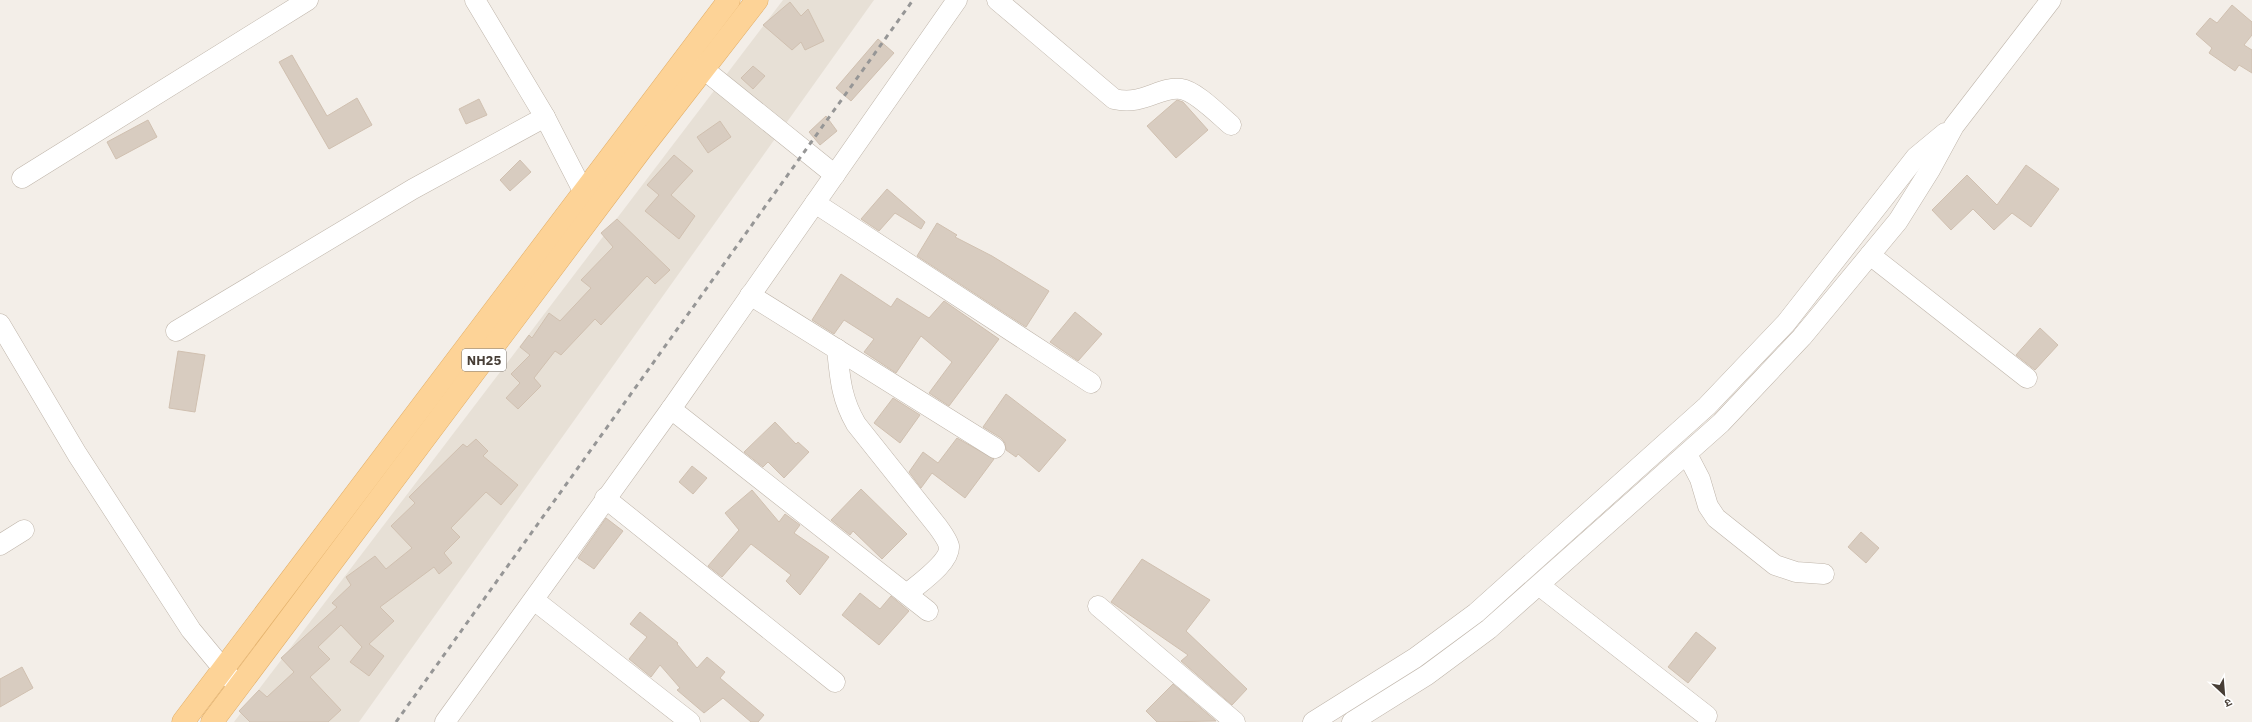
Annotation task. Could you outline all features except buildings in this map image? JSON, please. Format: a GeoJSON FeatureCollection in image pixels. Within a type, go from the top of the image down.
{"type":"FeatureCollection","features":[{"type":"Feature","properties":{"kind":"main road","name":"NH25"},"geometry":{"type":"LineString","coordinates":[[183,722],[729,0]]}},
{"type":"Feature","properties":{"kind":"main road","name":"NH25"},"geometry":{"type":"LineString","coordinates":[[212,722],[704,69],[758,0]]}},
{"type":"Feature","properties":{"kind":"street"},"geometry":{"type":"LineString","coordinates":[[22,178],[308,0]]}},
{"type":"Feature","properties":{"kind":"street"},"geometry":{"type":"LineString","coordinates":[[475,0],[545,117],[584,192]]}},
{"type":"Feature","properties":{"kind":"street"},"geometry":{"type":"LineString","coordinates":[[445,722],[534,600],[605,498],[671,409],[957,0]]}},
{"type":"Feature","properties":{"kind":"street"},"geometry":{"type":"LineString","coordinates":[[997,0],[1114,99],[1137,101],[1171,89],[1182,89],[1192,93],[1231,125]]}},
{"type":"Feature","properties":{"kind":"street"},"geometry":{"type":"LineString","coordinates":[[1352,722],[1427,675],[1489,629],[1540,586],[1721,423],[1802,337],[1898,221],[1930,170],[1954,126],[2052,0]]}},
{"type":"Feature","properties":{"kind":"street"},"geometry":{"type":"LineString","coordinates":[[687,55],[835,175]]}},
{"type":"Feature","properties":{"kind":"street"},"geometry":{"type":"LineString","coordinates":[[176,331],[413,189],[545,117]]}},
{"type":"Feature","properties":{"kind":"street"},"geometry":{"type":"LineString","coordinates":[[1312,722],[1415,658],[1476,613],[1706,406],[1786,323],[1916,158],[1954,126]]}},
{"type":"Feature","properties":{"kind":"street"},"geometry":{"type":"LineString","coordinates":[[815,203],[1091,383]]}},
{"type":"Feature","properties":{"kind":"street"},"geometry":{"type":"LineString","coordinates":[[1870,255],[2027,378]]}},
{"type":"Feature","properties":{"kind":"street"},"geometry":{"type":"LineString","coordinates":[[750,295],[995,448]]}},
{"type":"Feature","properties":{"kind":"street"},"geometry":{"type":"LineString","coordinates":[[0,324],[77,454],[191,630],[238,687]]}},
{"type":"Feature","properties":{"kind":"street"},"geometry":{"type":"LineString","coordinates":[[837,349],[841,391],[856,424],[938,527],[949,547],[948,555],[942,564],[907,594]]}},
{"type":"Feature","properties":{"kind":"street"},"geometry":{"type":"LineString","coordinates":[[671,409],[928,611]]}},
{"type":"Feature","properties":{"kind":"street"},"geometry":{"type":"LineString","coordinates":[[1687,454],[1700,478],[1708,506],[1716,518],[1775,565],[1796,572],[1824,574]]}},
{"type":"Feature","properties":{"kind":"street"},"geometry":{"type":"LineString","coordinates":[[605,498],[835,682]]}},
{"type":"Feature","properties":{"kind":"street"},"geometry":{"type":"LineString","coordinates":[[0,544],[24,530]]}},
{"type":"Feature","properties":{"kind":"street"},"geometry":{"type":"LineString","coordinates":[[1540,586],[1707,716]]}},
{"type":"Feature","properties":{"kind":"street"},"geometry":{"type":"LineString","coordinates":[[534,600],[690,722]]}},
{"type":"Feature","properties":{"kind":"street"},"geometry":{"type":"LineString","coordinates":[[1098,606],[1235,722]]}},
{"type":"Feature","properties":{"kind":"shaded area"},"geometry":{"type":"Polygon","coordinates":[[[783,0],[874,0],[359,722],[234,722],[783,0]]]}},
{"type":"Feature","properties":{"kind":"railway"},"geometry":{"type":"LineString","coordinates":[[396,722],[913,0]]}}]}
